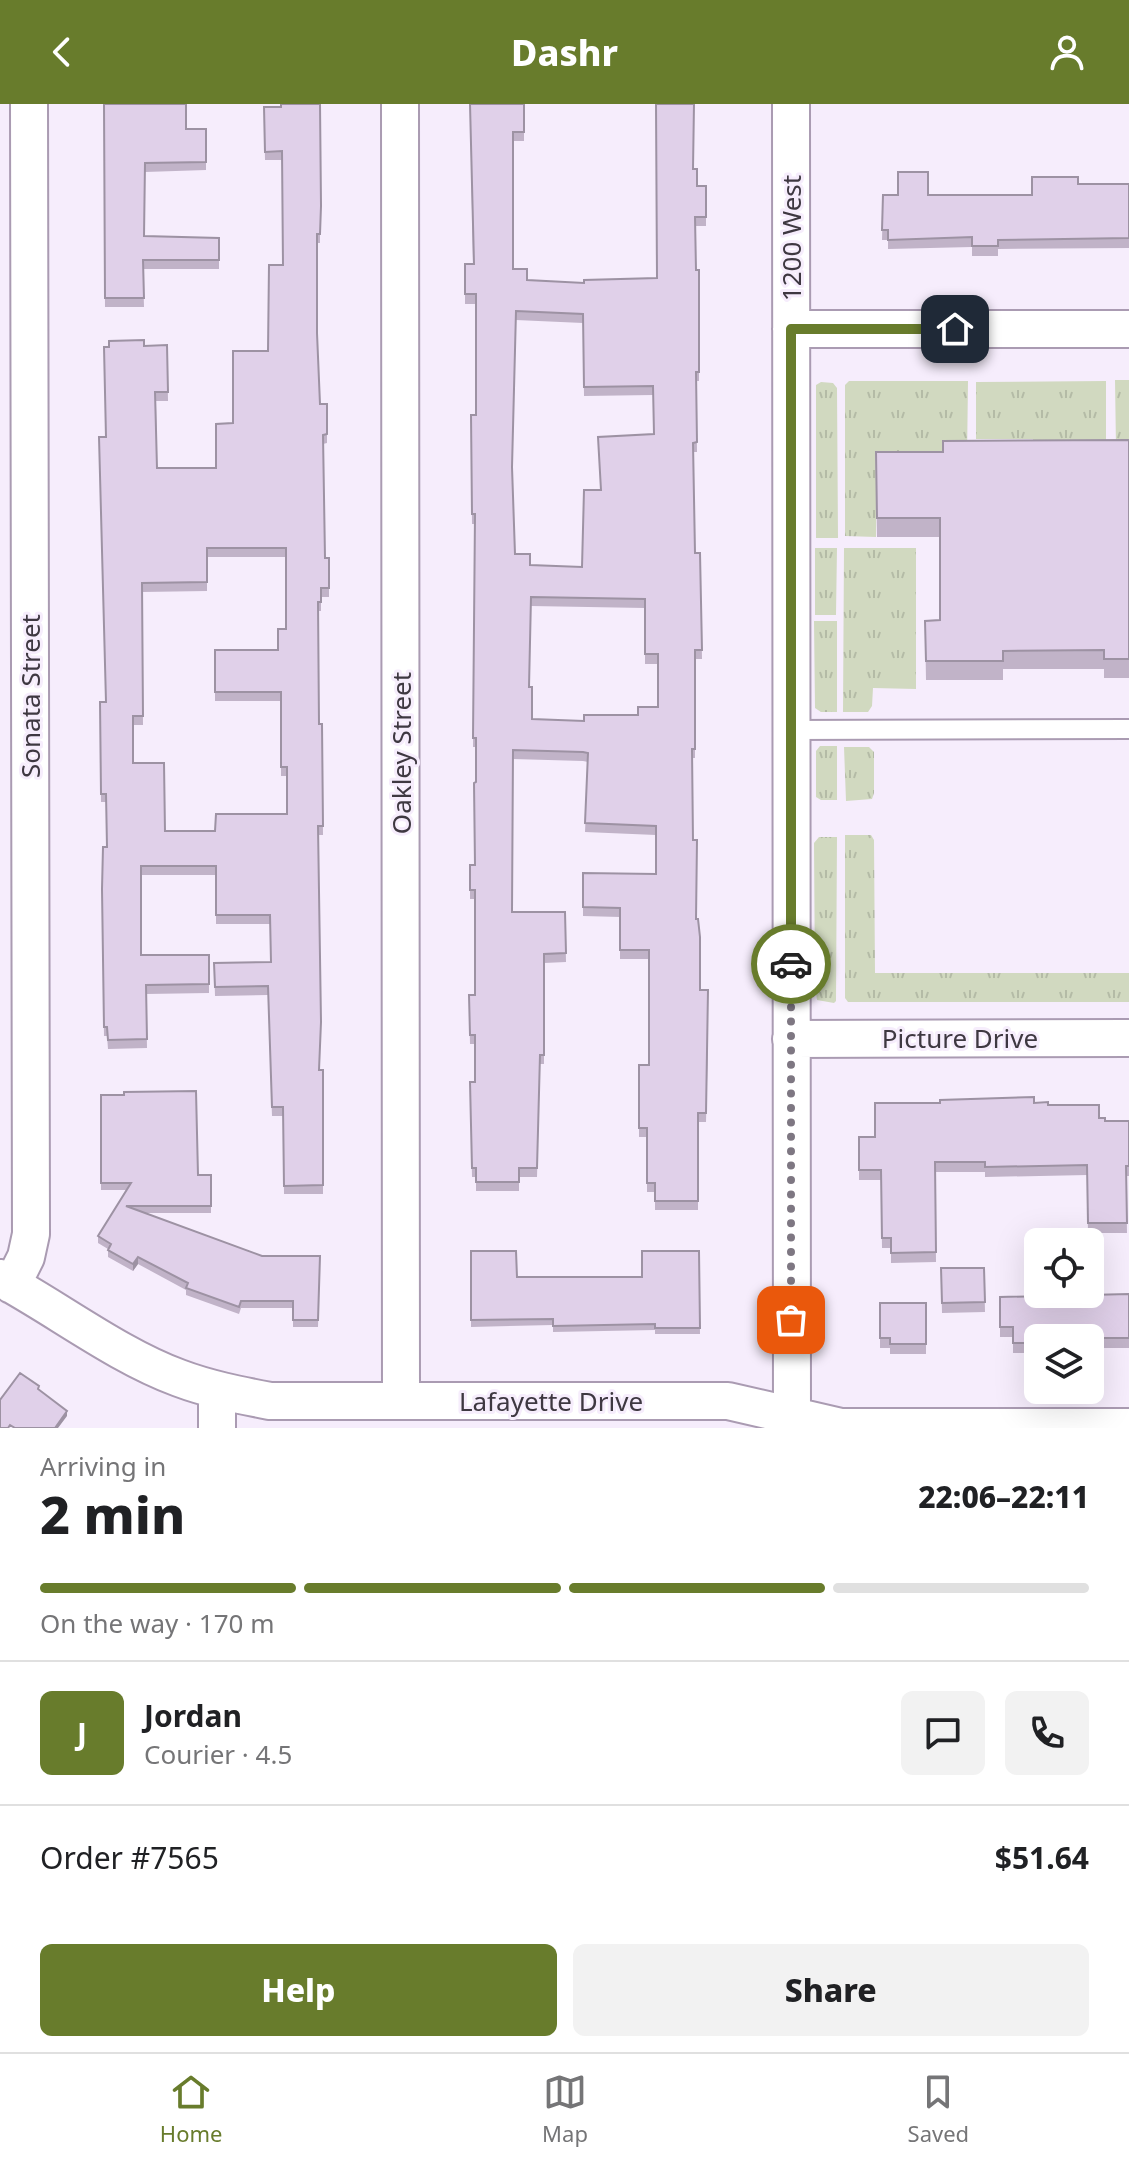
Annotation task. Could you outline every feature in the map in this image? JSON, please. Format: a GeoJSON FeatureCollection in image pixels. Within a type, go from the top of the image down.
{"type":"FeatureCollection","features":[{"type":"Feature","properties":{"kind":"street","name":"Sonata Street"},"geometry":{"type":"LineString","coordinates":[[6,1281],[26,1257],[31,1234],[29,104]]}},
{"type":"Feature","properties":{"kind":"street","name":"Oakley Street"},"geometry":{"type":"LineString","coordinates":[[400,104],[401,1401]]}},
{"type":"Feature","properties":{"kind":"street","name":"1200 West"},"geometry":{"type":"LineString","coordinates":[[791,104],[792,1421]]}},
{"type":"Feature","properties":{"kind":"street"},"geometry":{"type":"LineString","coordinates":[[791,329],[1129,329]]}},
{"type":"Feature","properties":{"kind":"street","name":"Picture Drive"},"geometry":{"type":"LineString","coordinates":[[791,1039],[1129,1038]]}},
{"type":"Feature","properties":{"kind":"street","name":"Lafayette Drive"},"geometry":{"type":"LineString","coordinates":[[6,1281],[146,1364],[217,1390],[270,1401],[728,1401],[792,1421],[851,1428],[1129,1427]]}},
{"type":"Feature","properties":{"kind":"street"},"geometry":{"type":"LineString","coordinates":[[217,1390],[217,1428]]}},
{"type":"Feature","properties":{"kind":"lane"},"geometry":{"type":"LineString","coordinates":[[791,730],[1129,729]]}},
{"type":"Feature","properties":{"kind":"green space"},"geometry":{"type":"Polygon","coordinates":[[[1115,380],[1129,380],[1129,447],[1116,448],[1115,380]]]}},
{"type":"Feature","properties":{"kind":"green space"},"geometry":{"type":"Polygon","coordinates":[[[849,381],[968,381],[967,459],[877,460],[876,537],[845,536],[845,385],[849,381]]]}},
{"type":"Feature","properties":{"kind":"green space"},"geometry":{"type":"Polygon","coordinates":[[[1106,381],[1106,445],[1034,456],[1033,439],[976,439],[976,382],[1106,381]]]}},
{"type":"Feature","properties":{"kind":"green space"},"geometry":{"type":"Polygon","coordinates":[[[833,383],[837,388],[838,538],[816,538],[816,385],[833,383]]]}},
{"type":"Feature","properties":{"kind":"green space"},"geometry":{"type":"Polygon","coordinates":[[[815,548],[837,548],[836,615],[815,615],[815,548]]]}},
{"type":"Feature","properties":{"kind":"green space"},"geometry":{"type":"Polygon","coordinates":[[[844,548],[916,548],[916,689],[873,688],[872,706],[868,712],[843,712],[844,548]]]}},
{"type":"Feature","properties":{"kind":"green space"},"geometry":{"type":"Polygon","coordinates":[[[814,621],[837,621],[837,712],[821,712],[815,708],[814,621]]]}},
{"type":"Feature","properties":{"kind":"green space"},"geometry":{"type":"Polygon","coordinates":[[[820,746],[837,746],[837,800],[816,797],[816,751],[820,746]]]}},
{"type":"Feature","properties":{"kind":"green space"},"geometry":{"type":"Polygon","coordinates":[[[844,747],[869,747],[874,752],[872,799],[846,801],[844,747]]]}},
{"type":"Feature","properties":{"kind":"green space"},"geometry":{"type":"Polygon","coordinates":[[[845,835],[871,835],[874,840],[875,973],[1129,973],[1129,1002],[848,1002],[845,998],[845,835]]]}},
{"type":"Feature","properties":{"kind":"green space"},"geometry":{"type":"Polygon","coordinates":[[[819,837],[837,837],[834,1003],[817,1000],[815,987],[814,843],[819,837]]]}},
{"type":"Feature","properties":{"kind":"building"},"geometry":{"type":"Polygon","coordinates":[[[104,104],[186,104],[186,129],[206,129],[206,162],[145,163],[144,236],[219,238],[219,260],[143,260],[144,298],[105,298],[104,104]]]}},
{"type":"Feature","properties":{"kind":"building"},"geometry":{"type":"Polygon","coordinates":[[[281,104],[320,104],[317,333],[320,404],[327,404],[327,434],[323,435],[325,558],[329,558],[329,588],[321,588],[321,602],[318,602],[323,826],[318,826],[323,1185],[284,1186],[283,1107],[272,1107],[268,986],[215,987],[214,963],[271,962],[270,915],[216,915],[216,866],[141,866],[141,955],[209,955],[209,984],[146,985],[147,1039],[108,1040],[107,1027],[104,1027],[102,889],[103,847],[107,847],[106,794],[101,794],[100,702],[106,702],[99,437],[106,437],[104,347],[109,347],[109,341],[144,340],[144,346],[167,345],[168,392],[155,392],[157,468],[216,468],[216,424],[233,423],[233,351],[268,351],[269,265],[283,265],[282,151],[265,152],[264,107],[281,107],[281,104]],[[207,548],[207,582],[142,583],[143,716],[133,716],[133,763],[164,763],[165,831],[215,831],[216,814],[287,814],[287,767],[281,767],[281,692],[215,692],[215,650],[278,650],[278,629],[286,629],[286,548],[207,548]]]}},
{"type":"Feature","properties":{"kind":"building"},"geometry":{"type":"Polygon","coordinates":[[[470,104],[524,104],[524,132],[513,132],[513,269],[527,269],[527,280],[584,283],[584,280],[657,278],[656,104],[694,104],[693,169],[697,169],[697,186],[706,186],[706,217],[695,217],[696,270],[699,270],[699,372],[696,372],[697,442],[693,443],[695,553],[700,553],[702,650],[695,650],[693,840],[697,840],[696,919],[700,937],[700,990],[708,990],[706,1113],[698,1113],[698,1201],[655,1201],[655,1183],[647,1183],[647,1128],[639,1128],[639,1065],[649,1065],[649,950],[620,950],[620,908],[583,907],[583,873],[656,874],[656,826],[585,823],[588,753],[583,752],[513,750],[512,912],[565,912],[566,953],[544,954],[544,1055],[540,1055],[537,1168],[519,1168],[519,1182],[476,1182],[476,1168],[472,1168],[470,1082],[475,1082],[475,1035],[470,1035],[469,995],[475,995],[475,890],[470,890],[470,865],[475,865],[476,738],[473,738],[475,514],[472,514],[471,415],[476,415],[476,294],[465,294],[465,264],[474,264],[470,104]],[[516,311],[512,467],[515,554],[530,554],[530,565],[582,567],[584,490],[601,490],[598,437],[654,434],[653,386],[584,387],[583,314],[516,311]],[[531,597],[529,687],[532,687],[532,719],[584,721],[584,715],[638,715],[638,707],[658,707],[658,654],[645,654],[645,599],[531,597]]]}},
{"type":"Feature","properties":{"kind":"building"},"geometry":{"type":"Polygon","coordinates":[[[898,172],[928,172],[928,195],[1032,195],[1032,177],[1078,177],[1078,184],[1129,184],[1129,238],[998,240],[998,246],[972,246],[972,237],[888,240],[888,230],[882,230],[883,195],[898,195],[898,172]]]}},
{"type":"Feature","properties":{"kind":"building"},"geometry":{"type":"Polygon","coordinates":[[[1129,440],[1129,659],[1104,659],[1104,650],[1003,651],[1003,661],[926,661],[925,621],[940,620],[940,518],[877,518],[876,452],[943,452],[943,441],[1129,440]]]}},
{"type":"Feature","properties":{"kind":"building"},"geometry":{"type":"Polygon","coordinates":[[[196,1091],[198,1175],[211,1175],[211,1206],[126,1206],[262,1256],[320,1256],[318,1320],[293,1320],[293,1301],[241,1301],[239,1307],[186,1288],[188,1283],[138,1257],[133,1264],[108,1250],[111,1244],[98,1236],[131,1183],[101,1183],[101,1095],[196,1091]]]}},
{"type":"Feature","properties":{"kind":"building"},"geometry":{"type":"Polygon","coordinates":[[[1034,1097],[1034,1103],[1048,1102],[1048,1105],[1099,1105],[1099,1118],[1129,1121],[1127,1223],[1088,1223],[1087,1165],[985,1167],[985,1162],[935,1162],[936,1252],[891,1253],[891,1238],[882,1238],[881,1170],[859,1170],[859,1137],[875,1137],[875,1103],[940,1103],[940,1100],[1034,1097]]]}},
{"type":"Feature","properties":{"kind":"building"},"geometry":{"type":"Polygon","coordinates":[[[471,1251],[516,1251],[517,1277],[642,1277],[642,1251],[699,1251],[700,1328],[655,1328],[655,1324],[553,1326],[553,1319],[471,1320],[471,1251]]]}},
{"type":"Feature","properties":{"kind":"building"},"geometry":{"type":"Polygon","coordinates":[[[941,1268],[984,1268],[985,1302],[942,1303],[941,1268]]]}},
{"type":"Feature","properties":{"kind":"building"},"geometry":{"type":"Polygon","coordinates":[[[1129,1294],[1129,1338],[1104,1338],[1104,1324],[1024,1324],[1024,1343],[1013,1343],[1013,1327],[1000,1327],[1000,1297],[1024,1296],[1024,1308],[1104,1308],[1104,1295],[1129,1294]]]}},
{"type":"Feature","properties":{"kind":"building"},"geometry":{"type":"Polygon","coordinates":[[[880,1303],[926,1303],[926,1344],[890,1344],[890,1338],[880,1338],[880,1303]]]}},
{"type":"Feature","properties":{"kind":"building"},"geometry":{"type":"Polygon","coordinates":[[[20,1373],[67,1411],[55,1428],[15,1428],[10,1425],[0,1428],[0,1400],[20,1373]]]}},
{"type":"Feature","properties":{"kind":"way so far"},"geometry":{"type":"LineString","coordinates":[[791,964],[791,1320]]}},
{"type":"Feature","properties":{"kind":"route"},"geometry":{"type":"LineString","coordinates":[[791,964],[791,329],[955,329]]}}]}
